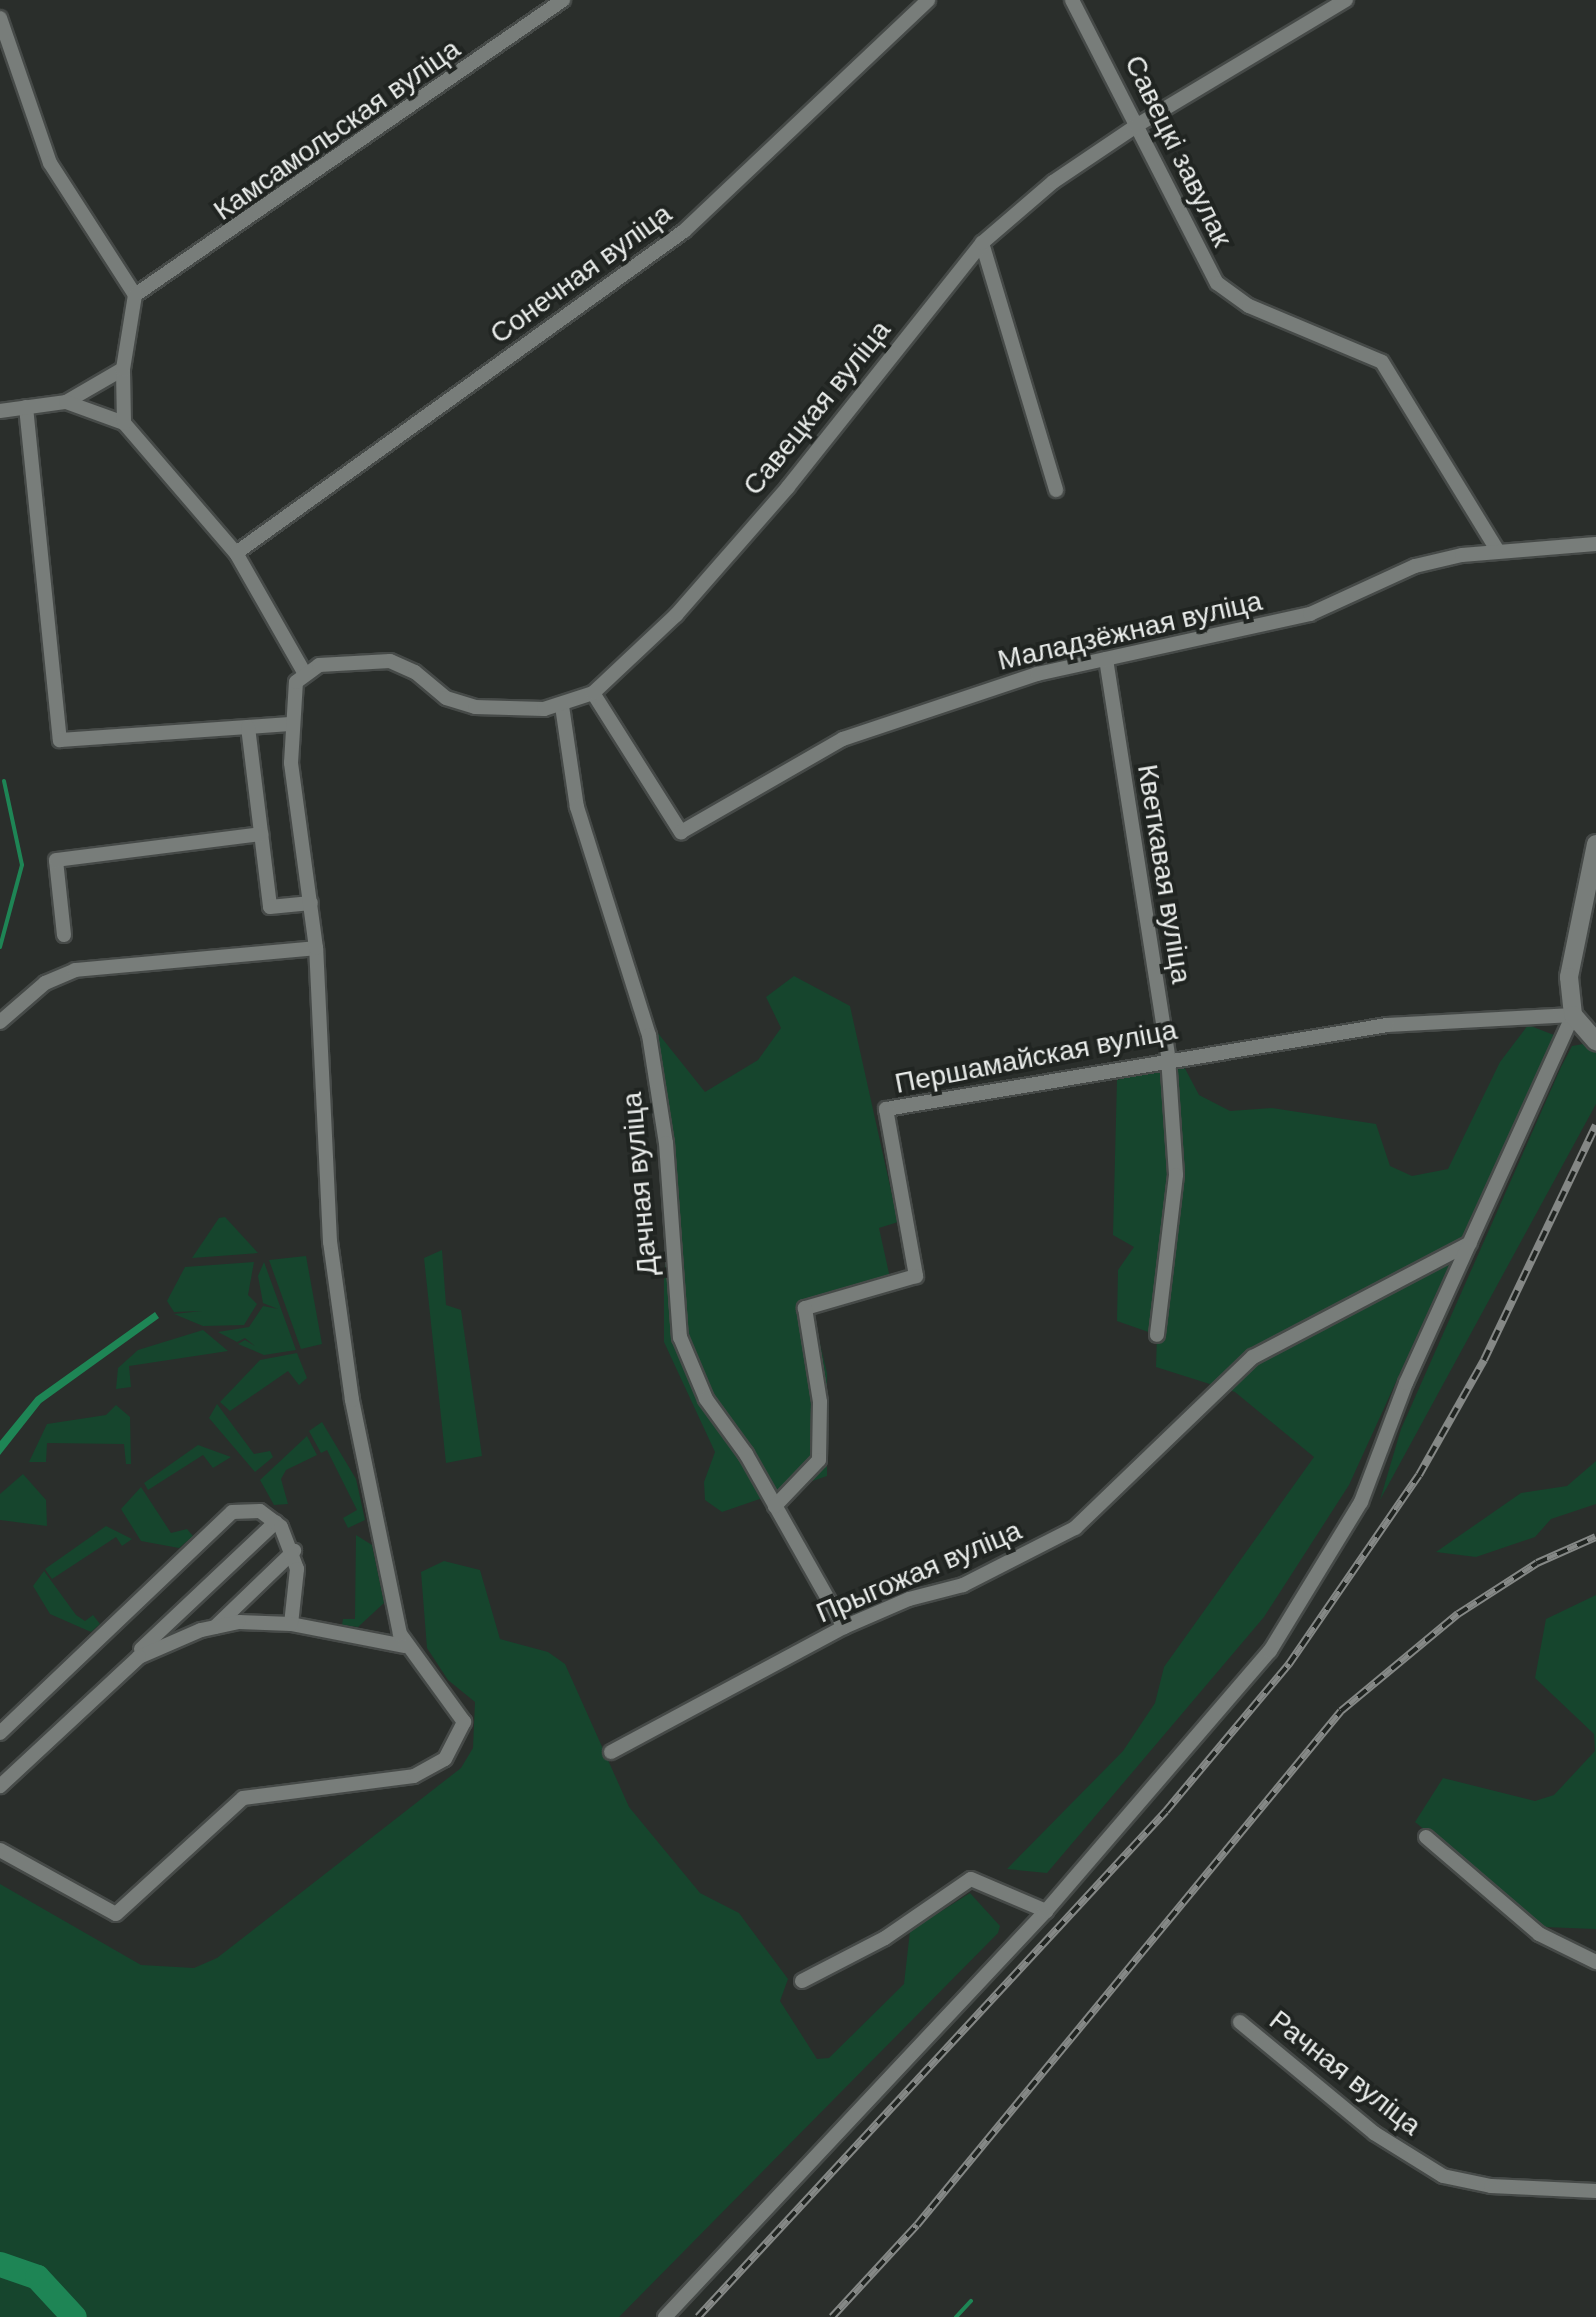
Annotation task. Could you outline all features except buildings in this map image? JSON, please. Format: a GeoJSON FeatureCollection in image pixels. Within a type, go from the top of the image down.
{"type":"FeatureCollection","features":[{"type":"Feature","properties":{"kind":"street","name":"Камсамольская вуліца"},"geometry":{"type":"LineString","coordinates":[[135,295],[564,0]]}},
{"type":"Feature","properties":{"kind":"street","name":"Сонечная вуліца"},"geometry":{"type":"LineString","coordinates":[[236,553],[684,231],[928,0]]}},
{"type":"Feature","properties":{"kind":"street","name":"Савецкі завулак"},"geometry":{"type":"LineString","coordinates":[[1072,0],[1133,110],[1136,126],[1217,283],[1249,306],[1382,362],[1498,552]]}},
{"type":"Feature","properties":{"kind":"street","name":"Савецкая вуліца"},"geometry":{"type":"LineString","coordinates":[[304,672],[319,664],[390,661],[462,705],[562,706],[594,693],[654,638],[788,487],[982,242],[1053,182],[1136,126],[1346,0]]}},
{"type":"Feature","properties":{"kind":"street"},"geometry":{"type":"LineString","coordinates":[[0,18],[50,162],[135,295],[123,369],[124,423]]}},
{"type":"Feature","properties":{"kind":"street"},"geometry":{"type":"LineString","coordinates":[[982,242],[1056,490]]}},
{"type":"Feature","properties":{"kind":"street"},"geometry":{"type":"LineString","coordinates":[[0,411],[66,402],[123,369]]}},
{"type":"Feature","properties":{"kind":"street"},"geometry":{"type":"LineString","coordinates":[[0,1850],[116,1914],[242,1798],[414,1776],[445,1758],[464,1722],[404,1646],[352,1400],[330,1242],[316,948],[290,724],[292,696],[304,672],[236,553],[124,423],[66,402]]}},
{"type":"Feature","properties":{"kind":"street"},"geometry":{"type":"LineString","coordinates":[[26,407],[60,740],[290,724]]}},
{"type":"Feature","properties":{"kind":"street","name":"Маладзёжная вуліца"},"geometry":{"type":"LineString","coordinates":[[594,693],[681,832],[843,739],[1037,674],[1310,614],[1415,566],[1498,552],[1596,544]]}},
{"type":"Feature","properties":{"kind":"street","name":"Кветкавая вуліца"},"geometry":{"type":"LineString","coordinates":[[1106,659],[1168,1057],[1176,1174],[1157,1335]]}},
{"type":"Feature","properties":{"kind":"street","name":"Дачная вуліца"},"geometry":{"type":"LineString","coordinates":[[562,706],[577,806],[649,1035],[666,1143],[680,1338],[706,1398],[775,1506],[844,1627]]}},
{"type":"Feature","properties":{"kind":"street"},"geometry":{"type":"LineString","coordinates":[[248,726],[270,908],[311,903]]}},
{"type":"Feature","properties":{"kind":"street"},"geometry":{"type":"LineString","coordinates":[[64,935],[56,860],[261,834]]}},
{"type":"Feature","properties":{"kind":"street"},"geometry":{"type":"LineString","coordinates":[[665,2317],[1046,1911],[1270,1651],[1360,1502],[1572,1015],[1572,958],[1596,844]]}},
{"type":"Feature","properties":{"kind":"street"},"geometry":{"type":"LineString","coordinates":[[0,1022],[45,983],[75,970],[316,948]]}},
{"type":"Feature","properties":{"kind":"street"},"geometry":{"type":"LineString","coordinates":[[1572,1015],[1596,1040]]}},
{"type":"Feature","properties":{"kind":"street","name":"Першамайская вуліца"},"geometry":{"type":"LineString","coordinates":[[775,1506],[820,1460],[820,1402],[806,1308],[916,1276],[886,1109],[1168,1057],[1386,1025],[1572,1015]]}},
{"type":"Feature","properties":{"kind":"street","name":"Прыгожая вуліца"},"geometry":{"type":"LineString","coordinates":[[611,1752],[844,1627],[909,1599],[963,1585],[1076,1528],[1253,1357],[1471,1243]]}},
{"type":"Feature","properties":{"kind":"street"},"geometry":{"type":"LineString","coordinates":[[0,1733],[232,1512],[260,1512],[276,1522],[294,1551],[291,1624]]}},
{"type":"Feature","properties":{"kind":"street"},"geometry":{"type":"LineString","coordinates":[[0,1786],[276,1522]]}},
{"type":"Feature","properties":{"kind":"street"},"geometry":{"type":"LineString","coordinates":[[214,1627],[294,1551]]}},
{"type":"Feature","properties":{"kind":"street"},"geometry":{"type":"LineString","coordinates":[[116,1673],[176,1637],[214,1627],[291,1624],[404,1646]]}},
{"type":"Feature","properties":{"kind":"street"},"geometry":{"type":"LineString","coordinates":[[1426,1837],[1539,1934],[1596,1962]]}},
{"type":"Feature","properties":{"kind":"street"},"geometry":{"type":"LineString","coordinates":[[802,1981],[885,1938],[971,1879],[1046,1911]]}},
{"type":"Feature","properties":{"kind":"street","name":"Рачная вуліца"},"geometry":{"type":"LineString","coordinates":[[1240,2022],[1374,2133],[1443,2176],[1490,2186],[1596,2191]]}},
{"type":"Feature","properties":{"kind":"shaded area"},"geometry":{"type":"Polygon","coordinates":[[[794,976],[850,1006],[898,1222],[879,1228],[890,1278],[812,1310],[827,1373],[827,1476],[722,1512],[705,1500],[704,1482],[715,1452],[664,1342],[664,1271],[677,1213],[657,1032],[705,1092],[758,1060],[781,1028],[766,997],[794,976]]]}},
{"type":"Feature","properties":{"kind":"shaded area"},"geometry":{"type":"Polygon","coordinates":[[[1528,1025],[1554,1035],[1349,1485],[1264,1617],[1047,1873],[1007,1869],[1123,1751],[1155,1703],[1164,1667],[1314,1457],[1235,1392],[1156,1367],[1157,1335],[1117,1321],[1118,1270],[1134,1247],[1113,1235],[1117,1080],[1181,1061],[1199,1095],[1230,1111],[1272,1108],[1376,1124],[1390,1166],[1412,1176],[1448,1169],[1500,1062],[1528,1025]]]}},
{"type":"Feature","properties":{"kind":"shaded area"},"geometry":{"type":"Polygon","coordinates":[[[1583,1044],[1596,1051],[1596,1104],[1380,1500],[1401,1429],[1561,1067],[1572,1046],[1583,1044]]]}},
{"type":"Feature","properties":{"kind":"shaded area"},"geometry":{"type":"Polygon","coordinates":[[[225,1217],[258,1253],[192,1258],[219,1218],[225,1217]]]}},
{"type":"Feature","properties":{"kind":"shaded area"},"geometry":{"type":"Polygon","coordinates":[[[442,1250],[446,1305],[461,1310],[482,1456],[446,1463],[424,1258],[442,1250]]]}},
{"type":"Feature","properties":{"kind":"shaded area"},"geometry":{"type":"Polygon","coordinates":[[[306,1256],[322,1344],[301,1349],[269,1260],[306,1256]]]}},
{"type":"Feature","properties":{"kind":"shaded area"},"geometry":{"type":"Polygon","coordinates":[[[254,1262],[248,1295],[257,1304],[244,1325],[203,1326],[174,1314],[202,1311],[174,1312],[167,1301],[185,1267],[254,1262]]]}},
{"type":"Feature","properties":{"kind":"shaded area"},"geometry":{"type":"Polygon","coordinates":[[[264,1262],[296,1350],[264,1355],[238,1344],[245,1340],[255,1346],[245,1338],[237,1342],[218,1332],[249,1327],[263,1306],[278,1309],[263,1303],[258,1276],[264,1262]]]}},
{"type":"Feature","properties":{"kind":"shaded area"},"geometry":{"type":"Polygon","coordinates":[[[155,1312],[159,1318],[41,1403],[0,1455],[0,1441],[36,1397],[155,1312]]]}},
{"type":"Feature","properties":{"kind":"shaded area"},"geometry":{"type":"Polygon","coordinates":[[[203,1330],[228,1351],[129,1366],[131,1387],[116,1389],[118,1368],[138,1350],[203,1330]]]}},
{"type":"Feature","properties":{"kind":"shaded area"},"geometry":{"type":"Polygon","coordinates":[[[297,1353],[307,1378],[299,1385],[288,1371],[230,1411],[220,1402],[260,1360],[297,1353]]]}},
{"type":"Feature","properties":{"kind":"shaded area"},"geometry":{"type":"Polygon","coordinates":[[[217,1404],[254,1454],[270,1451],[273,1457],[255,1472],[209,1418],[217,1404]]]}},
{"type":"Feature","properties":{"kind":"shaded area"},"geometry":{"type":"Polygon","coordinates":[[[116,1405],[130,1417],[131,1464],[126,1464],[124,1444],[47,1443],[46,1462],[29,1462],[47,1424],[106,1415],[116,1405]]]}},
{"type":"Feature","properties":{"kind":"shaded area"},"geometry":{"type":"Polygon","coordinates":[[[322,1422],[356,1479],[365,1520],[348,1528],[343,1518],[357,1510],[327,1450],[321,1453],[309,1431],[322,1422]]]}},
{"type":"Feature","properties":{"kind":"shaded area"},"geometry":{"type":"Polygon","coordinates":[[[307,1436],[317,1455],[286,1470],[281,1479],[288,1504],[274,1505],[260,1480],[307,1436]]]}},
{"type":"Feature","properties":{"kind":"shaded area"},"geometry":{"type":"Polygon","coordinates":[[[198,1445],[231,1457],[213,1468],[203,1455],[148,1490],[144,1483],[198,1445]]]}},
{"type":"Feature","properties":{"kind":"shaded area"},"geometry":{"type":"Polygon","coordinates":[[[1596,1461],[1596,1504],[1551,1519],[1535,1537],[1476,1557],[1436,1552],[1521,1493],[1567,1486],[1596,1461]]]}},
{"type":"Feature","properties":{"kind":"shaded area"},"geometry":{"type":"Polygon","coordinates":[[[23,1474],[46,1500],[47,1526],[0,1520],[0,1494],[23,1474]]]}},
{"type":"Feature","properties":{"kind":"shaded area"},"geometry":{"type":"Polygon","coordinates":[[[141,1487],[171,1533],[187,1529],[193,1536],[179,1548],[141,1541],[121,1509],[141,1487]]]}},
{"type":"Feature","properties":{"kind":"shaded area"},"geometry":{"type":"Polygon","coordinates":[[[106,1526],[132,1539],[122,1546],[116,1537],[52,1579],[45,1569],[106,1526]]]}},
{"type":"Feature","properties":{"kind":"shaded area"},"geometry":{"type":"Polygon","coordinates":[[[356,1535],[372,1545],[384,1603],[358,1627],[342,1625],[343,1619],[355,1619],[356,1535]]]}},
{"type":"Feature","properties":{"kind":"shaded area"},"geometry":{"type":"Polygon","coordinates":[[[444,1561],[480,1570],[500,1639],[548,1652],[565,1664],[629,1807],[700,1893],[739,1913],[788,1979],[780,2001],[817,2059],[829,2058],[904,1984],[910,1931],[970,1893],[1000,1926],[998,1933],[619,2317],[0,2317],[0,1884],[141,1965],[194,1968],[217,1958],[461,1768],[473,1748],[475,1702],[448,1680],[427,1648],[421,1572],[444,1561]]]}},
{"type":"Feature","properties":{"kind":"shaded area"},"geometry":{"type":"Polygon","coordinates":[[[44,1571],[76,1615],[85,1621],[93,1615],[100,1624],[91,1632],[50,1614],[33,1586],[44,1571]]]}},
{"type":"Feature","properties":{"kind":"shaded area"},"geometry":{"type":"Polygon","coordinates":[[[1596,1595],[1596,1929],[1544,1927],[1415,1822],[1443,1778],[1535,1801],[1554,1795],[1595,1751],[1594,1734],[1535,1678],[1546,1619],[1596,1595]]]}},
{"type":"Feature","properties":{"kind":"waterway"},"geometry":{"type":"LineString","coordinates":[[0,947],[22,865],[4,781]]}},
{"type":"Feature","properties":{"kind":"waterway"},"geometry":{"type":"LineString","coordinates":[[0,2264],[37,2277],[74,2317]]}},
{"type":"Feature","properties":{"kind":"waterway"},"geometry":{"type":"LineString","coordinates":[[956,2317],[971,2301]]}},
{"type":"Feature","properties":{"kind":"railway"},"geometry":{"type":"LineString","coordinates":[[698,2317],[1166,1811],[1289,1664],[1419,1475],[1484,1360],[1596,1125]]}},
{"type":"Feature","properties":{"kind":"railway"},"geometry":{"type":"LineString","coordinates":[[832,2317],[917,2225],[1341,1711],[1458,1614],[1537,1563],[1596,1537]]}}]}
